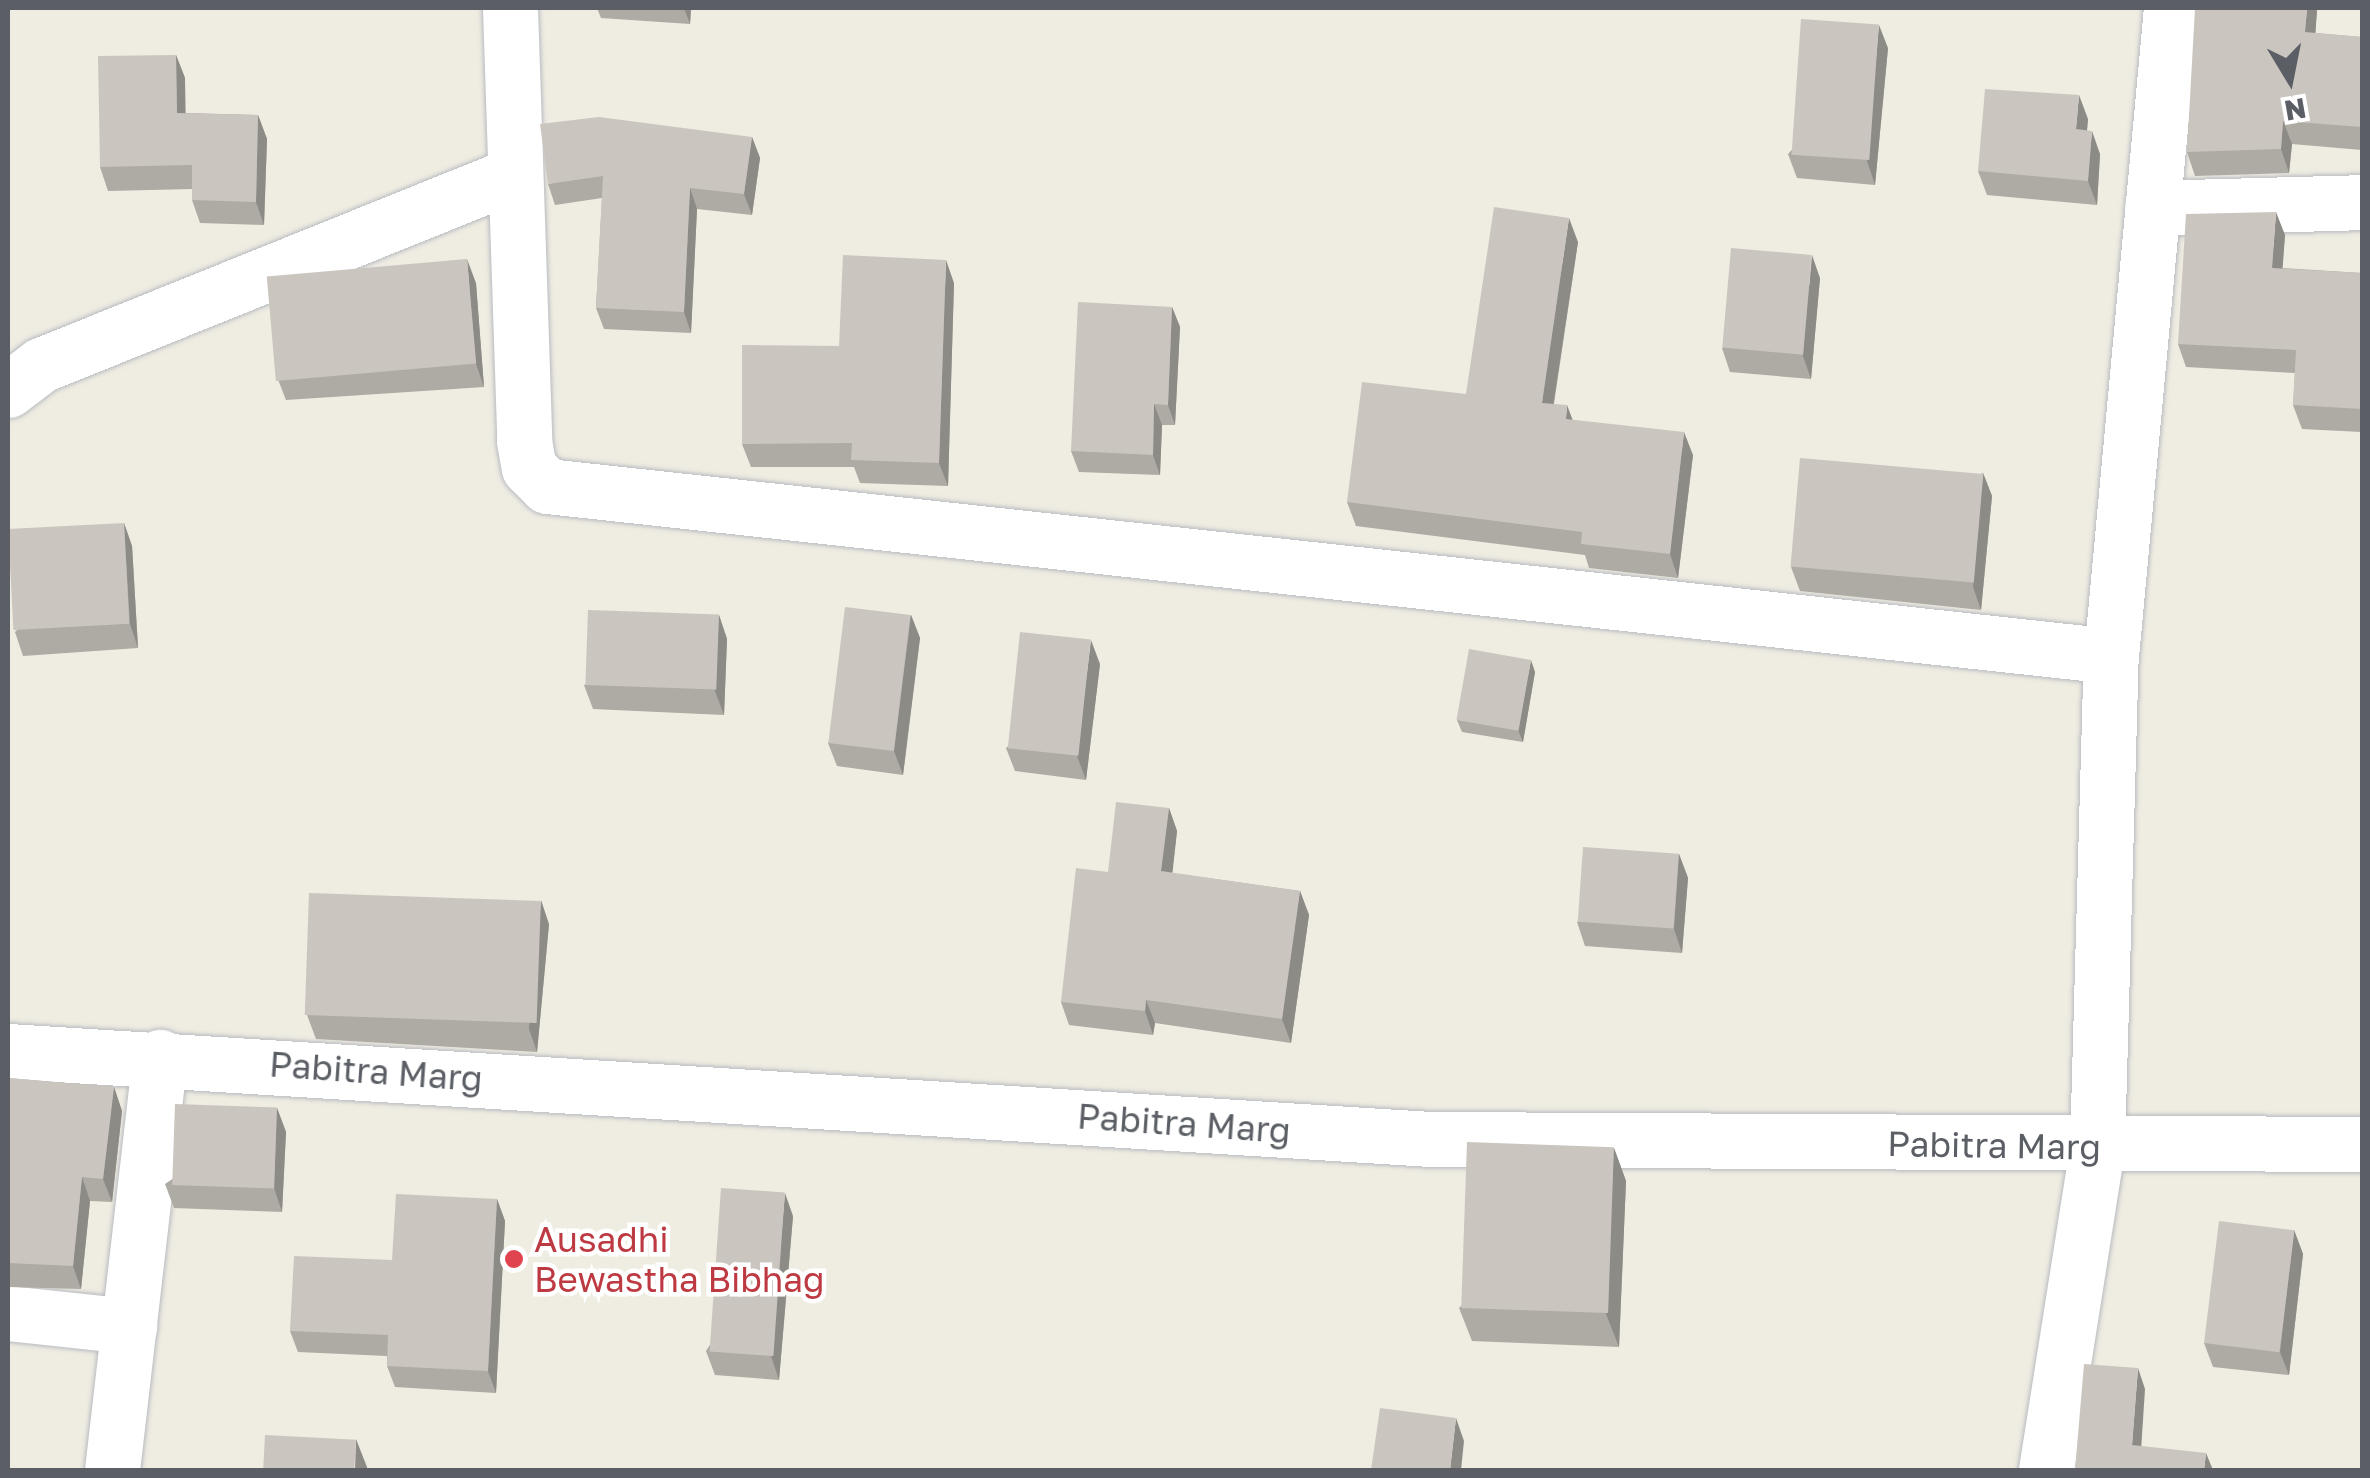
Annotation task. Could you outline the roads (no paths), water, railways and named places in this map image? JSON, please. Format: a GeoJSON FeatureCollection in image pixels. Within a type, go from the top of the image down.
{"type":"FeatureCollection","features":[{"type":"Feature","properties":{"kind":"street"},"geometry":{"type":"LineString","coordinates":[[510,8],[510,176],[524,441],[529,468],[548,486],[2111,656]]}},
{"type":"Feature","properties":{"kind":"street"},"geometry":{"type":"LineString","coordinates":[[2046,1470],[2096,1147],[2111,656],[2171,8]]}},
{"type":"Feature","properties":{"kind":"street"},"geometry":{"type":"LineString","coordinates":[[8,390],[40,365],[510,176]]}},
{"type":"Feature","properties":{"kind":"street"},"geometry":{"type":"LineString","coordinates":[[2152,208],[2362,202]]}},
{"type":"Feature","properties":{"kind":"street","name":"Pabitra Marg"},"geometry":{"type":"LineString","coordinates":[[8,1037],[160,1057],[1432,1139],[2096,1147],[2362,1144]]}},
{"type":"Feature","properties":{"kind":"street"},"geometry":{"type":"LineString","coordinates":[[112,1470],[160,1057]]}},
{"type":"Feature","properties":{"kind":"street"},"geometry":{"type":"LineString","coordinates":[[8,1313],[128,1326]]}},
{"type":"Feature","properties":{"kind":"place","name":"Ausadhi Bewastha Bibhag"},"geometry":{"type":"Point","coordinates":[514,1259]}}]}
